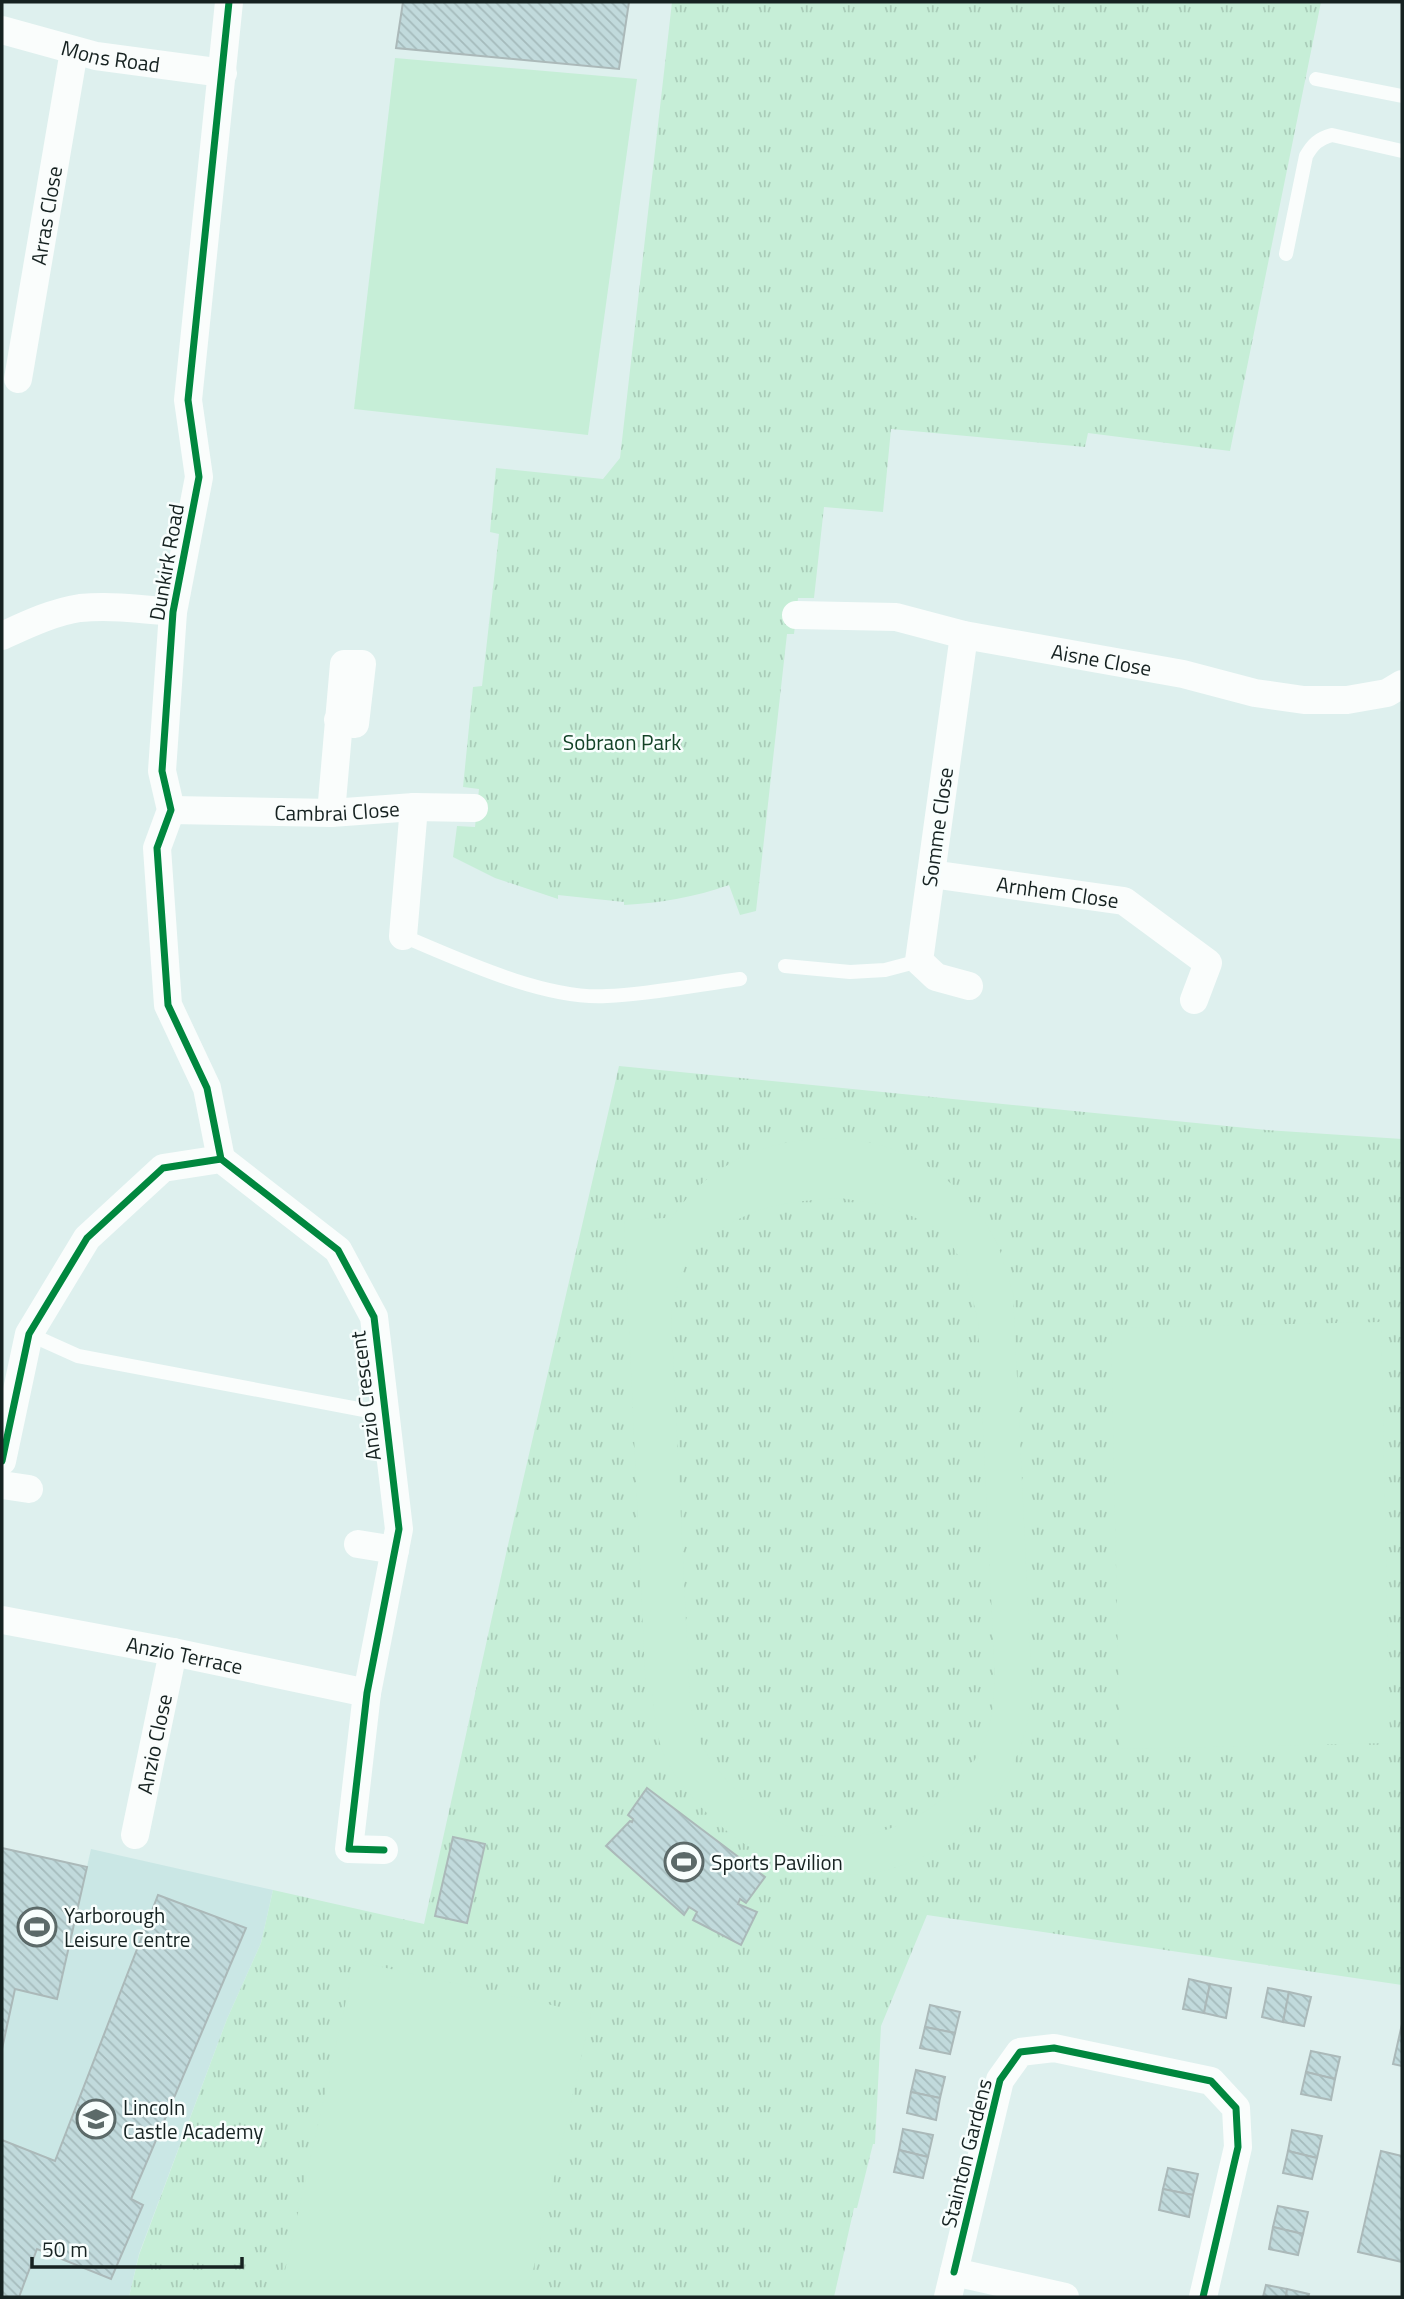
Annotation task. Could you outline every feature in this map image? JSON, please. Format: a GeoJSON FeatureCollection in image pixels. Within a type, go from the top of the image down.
{"type":"FeatureCollection","features":[{"type":"Feature","properties":{"kind":"street","name":"Dunkirk Road"},"geometry":{"type":"LineString","coordinates":[[171,810],[162,771],[173,612],[199,477],[188,400],[229,2]]}},
{"type":"Feature","properties":{"kind":"street","name":"Mons Road"},"geometry":{"type":"LineString","coordinates":[[2,30],[74,51],[154,65],[223,73]]}},
{"type":"Feature","properties":{"kind":"street","name":"Arras Close"},"geometry":{"type":"LineString","coordinates":[[18,379],[74,51]]}},
{"type":"Feature","properties":{"kind":"street"},"geometry":{"type":"LineString","coordinates":[[2,636],[37,621],[77,609],[117,606],[173,612]]}},
{"type":"Feature","properties":{"kind":"street","name":"Aisne Close"},"geometry":{"type":"LineString","coordinates":[[796,615],[896,617],[964,635],[1183,674],[1255,693],[1304,700],[1347,700],[1387,693],[1402,684]]}},
{"type":"Feature","properties":{"kind":"street","name":"Somme Close"},"geometry":{"type":"LineString","coordinates":[[919,961],[964,635]]}},
{"type":"Feature","properties":{"kind":"street"},"geometry":{"type":"LineString","coordinates":[[331,813],[338,720]]}},
{"type":"Feature","properties":{"kind":"street"},"geometry":{"type":"LineString","coordinates":[[414,807],[474,808]]}},
{"type":"Feature","properties":{"kind":"street","name":"Cambrai Close"},"geometry":{"type":"LineString","coordinates":[[171,810],[331,813],[414,807],[403,936]]}},
{"type":"Feature","properties":{"kind":"street"},"geometry":{"type":"LineString","coordinates":[[2,1461],[29,1334],[87,1238],[163,1168],[221,1159],[207,1088],[168,1005],[157,848],[171,810]]}},
{"type":"Feature","properties":{"kind":"street","name":"Arnhem Close"},"geometry":{"type":"LineString","coordinates":[[931,874],[1124,901],[1209,963],[1194,1000]]}},
{"type":"Feature","properties":{"kind":"street"},"geometry":{"type":"LineString","coordinates":[[919,961],[936,977],[969,986]]}},
{"type":"Feature","properties":{"kind":"street","name":"Anzio Crescent"},"geometry":{"type":"LineString","coordinates":[[221,1159],[338,1250],[374,1317],[399,1529],[367,1693],[349,1849],[384,1850]]}},
{"type":"Feature","properties":{"kind":"street"},"geometry":{"type":"LineString","coordinates":[[358,1544],[395,1550]]}},
{"type":"Feature","properties":{"kind":"street","name":"Anzio Terrace"},"geometry":{"type":"LineString","coordinates":[[2,1620],[173,1652],[367,1693]]}},
{"type":"Feature","properties":{"kind":"street","name":"Anzio Close"},"geometry":{"type":"LineString","coordinates":[[135,1835],[173,1652]]}},
{"type":"Feature","properties":{"kind":"street","name":"Stainton Gardens"},"geometry":{"type":"LineString","coordinates":[[951,2284],[1000,2080],[1020,2052],[1054,2048],[1211,2081],[1236,2108],[1238,2147],[1203,2297]]}},
{"type":"Feature","properties":{"kind":"street"},"geometry":{"type":"LineString","coordinates":[[951,2284],[1065,2297]]}},
{"type":"Feature","properties":{"kind":"lane"},"geometry":{"type":"LineString","coordinates":[[1316,79],[1402,96]]}},
{"type":"Feature","properties":{"kind":"lane"},"geometry":{"type":"LineString","coordinates":[[1286,254],[1306,156],[1313,144],[1332,135],[1402,151]]}},
{"type":"Feature","properties":{"kind":"lane"},"geometry":{"type":"LineString","coordinates":[[403,936],[482,968],[550,990],[605,997],[740,979]]}},
{"type":"Feature","properties":{"kind":"lane"},"geometry":{"type":"LineString","coordinates":[[785,966],[850,972],[885,970],[919,961]]}},
{"type":"Feature","properties":{"kind":"lane"},"geometry":{"type":"LineString","coordinates":[[29,1334],[78,1356],[385,1414]]}},
{"type":"Feature","properties":{"kind":"shaded area","name":"Lincoln Castle Academy"},"geometry":{"type":"Polygon","coordinates":[[[91,1849],[273,1890],[261,1943],[227,2019],[139,2254],[129,2297],[2,2297],[2,2049],[15,1989],[57,1998],[91,1849]]]}},
{"type":"Feature","properties":{"kind":"green space","name":"Sobraon Park"},"geometry":{"type":"Polygon","coordinates":[[[672,2],[1321,2],[1230,451],[1088,433],[1085,447],[891,429],[883,512],[824,507],[814,598],[798,598],[794,634],[787,634],[756,911],[740,915],[729,885],[691,896],[638,904],[624,905],[624,902],[558,895],[558,899],[495,878],[453,857],[457,826],[475,827],[479,789],[463,787],[473,687],[482,686],[499,534],[490,532],[496,468],[603,479],[620,458],[672,2]]]}},
{"type":"Feature","properties":{"kind":"green space"},"geometry":{"type":"Polygon","coordinates":[[[395,58],[637,79],[588,435],[354,409],[395,58]]]}},
{"type":"Feature","properties":{"kind":"green space"},"geometry":{"type":"Polygon","coordinates":[[[619,1066],[1267,1130],[1402,1139],[1402,1985],[927,1915],[881,2026],[875,2144],[857,2208],[854,2208],[834,2297],[129,2297],[139,2255],[227,2019],[261,1943],[273,1890],[424,1924],[619,1066]]]}},
{"type":"Feature","properties":{"kind":"green space"},"geometry":{"type":"Polygon","coordinates":[[[828,1138],[856,1140],[887,1147],[926,1165],[961,1192],[988,1227],[998,1246],[1013,1293],[1032,1690],[1026,1727],[1014,1763],[998,1793],[966,1831],[950,1844],[894,1868],[864,1874],[835,1875],[777,1861],[750,1848],[725,1830],[677,1778],[662,1750],[652,1694],[646,1694],[624,1220],[666,1218],[668,1224],[698,1187],[739,1159],[776,1145],[828,1138]],[[840,1198],[776,1206],[747,1215],[691,1253],[680,1277],[671,1314],[689,1683],[696,1731],[710,1759],[748,1804],[801,1831],[832,1837],[863,1835],[894,1827],[922,1814],[947,1794],[968,1770],[987,1735],[995,1679],[978,1322],[966,1269],[944,1232],[883,1205],[840,1198]]]}},
{"type":"Feature","properties":{"kind":"green space"},"geometry":{"type":"Polygon","coordinates":[[[1381,1322],[1390,1743],[1120,1749],[1111,1328],[1381,1322]]]}},
{"type":"Feature","properties":{"kind":"green space"},"geometry":{"type":"Polygon","coordinates":[[[355,1961],[591,2014],[527,2297],[279,2297],[355,1961]]]}},
{"type":"Feature","properties":{"kind":"building"},"geometry":{"type":"Polygon","coordinates":[[[403,2],[629,2],[619,69],[396,48],[403,2]]]}},
{"type":"Feature","properties":{"kind":"building","name":"Sports Pavilion"},"geometry":{"type":"Polygon","coordinates":[[[647,1788],[765,1877],[746,1903],[740,1899],[738,1904],[757,1912],[741,1945],[693,1920],[697,1912],[689,1907],[684,1915],[606,1846],[632,1822],[633,1819],[628,1815],[647,1788]]]}},
{"type":"Feature","properties":{"kind":"building"},"geometry":{"type":"Polygon","coordinates":[[[453,1837],[485,1844],[467,1923],[435,1916],[453,1837]]]}},
{"type":"Feature","properties":{"kind":"building","name":"Yarborough Leisure Centre"},"geometry":{"type":"Polygon","coordinates":[[[2,1848],[87,1867],[57,1999],[15,1989],[2,2049],[2,1848]]]}},
{"type":"Feature","properties":{"kind":"building"},"geometry":{"type":"Polygon","coordinates":[[[158,1895],[246,1928],[131,2199],[143,2205],[111,2279],[37,2249],[19,2297],[2,2297],[2,2140],[55,2161],[158,1895]]]}},
{"type":"Feature","properties":{"kind":"building"},"geometry":{"type":"Polygon","coordinates":[[[1189,1979],[1210,1984],[1204,2013],[1183,2009],[1189,1979]]]}},
{"type":"Feature","properties":{"kind":"building"},"geometry":{"type":"Polygon","coordinates":[[[1210,1984],[1231,1988],[1226,2018],[1204,2013],[1210,1984]]]}},
{"type":"Feature","properties":{"kind":"building"},"geometry":{"type":"Polygon","coordinates":[[[1268,1988],[1289,1992],[1283,2022],[1262,2017],[1268,1988]]]}},
{"type":"Feature","properties":{"kind":"building"},"geometry":{"type":"Polygon","coordinates":[[[1289,1992],[1311,1997],[1304,2026],[1283,2022],[1289,1992]]]}},
{"type":"Feature","properties":{"kind":"building"},"geometry":{"type":"Polygon","coordinates":[[[930,2005],[960,2012],[955,2033],[925,2027],[930,2005]]]}},
{"type":"Feature","properties":{"kind":"building"},"geometry":{"type":"Polygon","coordinates":[[[1402,2024],[1402,2066],[1393,2064],[1402,2024]]]}},
{"type":"Feature","properties":{"kind":"building"},"geometry":{"type":"Polygon","coordinates":[[[925,2027],[955,2033],[950,2054],[920,2048],[925,2027]]]}},
{"type":"Feature","properties":{"kind":"building"},"geometry":{"type":"Polygon","coordinates":[[[1311,2051],[1340,2057],[1335,2079],[1306,2072],[1311,2051]]]}},
{"type":"Feature","properties":{"kind":"building"},"geometry":{"type":"Polygon","coordinates":[[[916,2070],[945,2077],[940,2098],[911,2092],[916,2070]]]}},
{"type":"Feature","properties":{"kind":"building"},"geometry":{"type":"Polygon","coordinates":[[[1306,2072],[1335,2079],[1331,2100],[1301,2094],[1306,2072]]]}},
{"type":"Feature","properties":{"kind":"building"},"geometry":{"type":"Polygon","coordinates":[[[911,2092],[940,2098],[936,2120],[907,2113],[911,2092]]]}},
{"type":"Feature","properties":{"kind":"building"},"geometry":{"type":"Polygon","coordinates":[[[903,2129],[933,2135],[928,2157],[899,2150],[903,2129]]]}},
{"type":"Feature","properties":{"kind":"building"},"geometry":{"type":"Polygon","coordinates":[[[1292,2130],[1322,2136],[1317,2158],[1288,2151],[1292,2130]]]}},
{"type":"Feature","properties":{"kind":"building"},"geometry":{"type":"Polygon","coordinates":[[[899,2150],[928,2157],[923,2178],[894,2172],[899,2150]]]}},
{"type":"Feature","properties":{"kind":"building"},"geometry":{"type":"Polygon","coordinates":[[[1288,2151],[1317,2158],[1312,2179],[1283,2173],[1288,2151]]]}},
{"type":"Feature","properties":{"kind":"building"},"geometry":{"type":"Polygon","coordinates":[[[1381,2151],[1402,2156],[1402,2262],[1358,2252],[1381,2151]]]}},
{"type":"Feature","properties":{"kind":"building"},"geometry":{"type":"Polygon","coordinates":[[[1168,2168],[1198,2174],[1193,2195],[1163,2189],[1168,2168]]]}},
{"type":"Feature","properties":{"kind":"building"},"geometry":{"type":"Polygon","coordinates":[[[1163,2189],[1193,2195],[1189,2217],[1159,2210],[1163,2189]]]}},
{"type":"Feature","properties":{"kind":"building"},"geometry":{"type":"Polygon","coordinates":[[[1278,2206],[1308,2212],[1303,2234],[1273,2227],[1278,2206]]]}},
{"type":"Feature","properties":{"kind":"building"},"geometry":{"type":"Polygon","coordinates":[[[1273,2227],[1303,2234],[1298,2255],[1269,2249],[1273,2227]]]}},
{"type":"Feature","properties":{"kind":"building"},"geometry":{"type":"Polygon","coordinates":[[[1266,2285],[1287,2289],[1286,2297],[1263,2297],[1266,2285]]]}},
{"type":"Feature","properties":{"kind":"building"},"geometry":{"type":"Polygon","coordinates":[[[1287,2289],[1309,2294],[1308,2297],[1286,2297],[1287,2289]]]}},
{"type":"Feature","properties":{"kind":"cycle path"},"geometry":{"type":"LineString","coordinates":[[221,1159],[207,1088],[168,1005],[157,848],[171,810],[162,771],[173,612],[199,477],[188,400],[229,2]]}},
{"type":"Feature","properties":{"kind":"cycle path"},"geometry":{"type":"LineString","coordinates":[[2,1461],[29,1334],[87,1238],[163,1168],[221,1159],[338,1250],[374,1317],[399,1529],[367,1693],[349,1849],[384,1850]]}},
{"type":"Feature","properties":{"kind":"cycle path"},"geometry":{"type":"LineString","coordinates":[[954,2272],[1000,2080],[1020,2052],[1054,2048],[1211,2081],[1236,2108],[1238,2147],[1203,2297]]}},
{"type":"Feature","properties":{"kind":"place","name":"Sports Pavilion"},"geometry":{"type":"Point","coordinates":[684,1862]}},
{"type":"Feature","properties":{"kind":"place","name":"Yarborough Leisure Centre"},"geometry":{"type":"Point","coordinates":[37,1927]}},
{"type":"Feature","properties":{"kind":"place","name":"Lincoln Castle Academy"},"geometry":{"type":"Point","coordinates":[96,2119]}}]}
